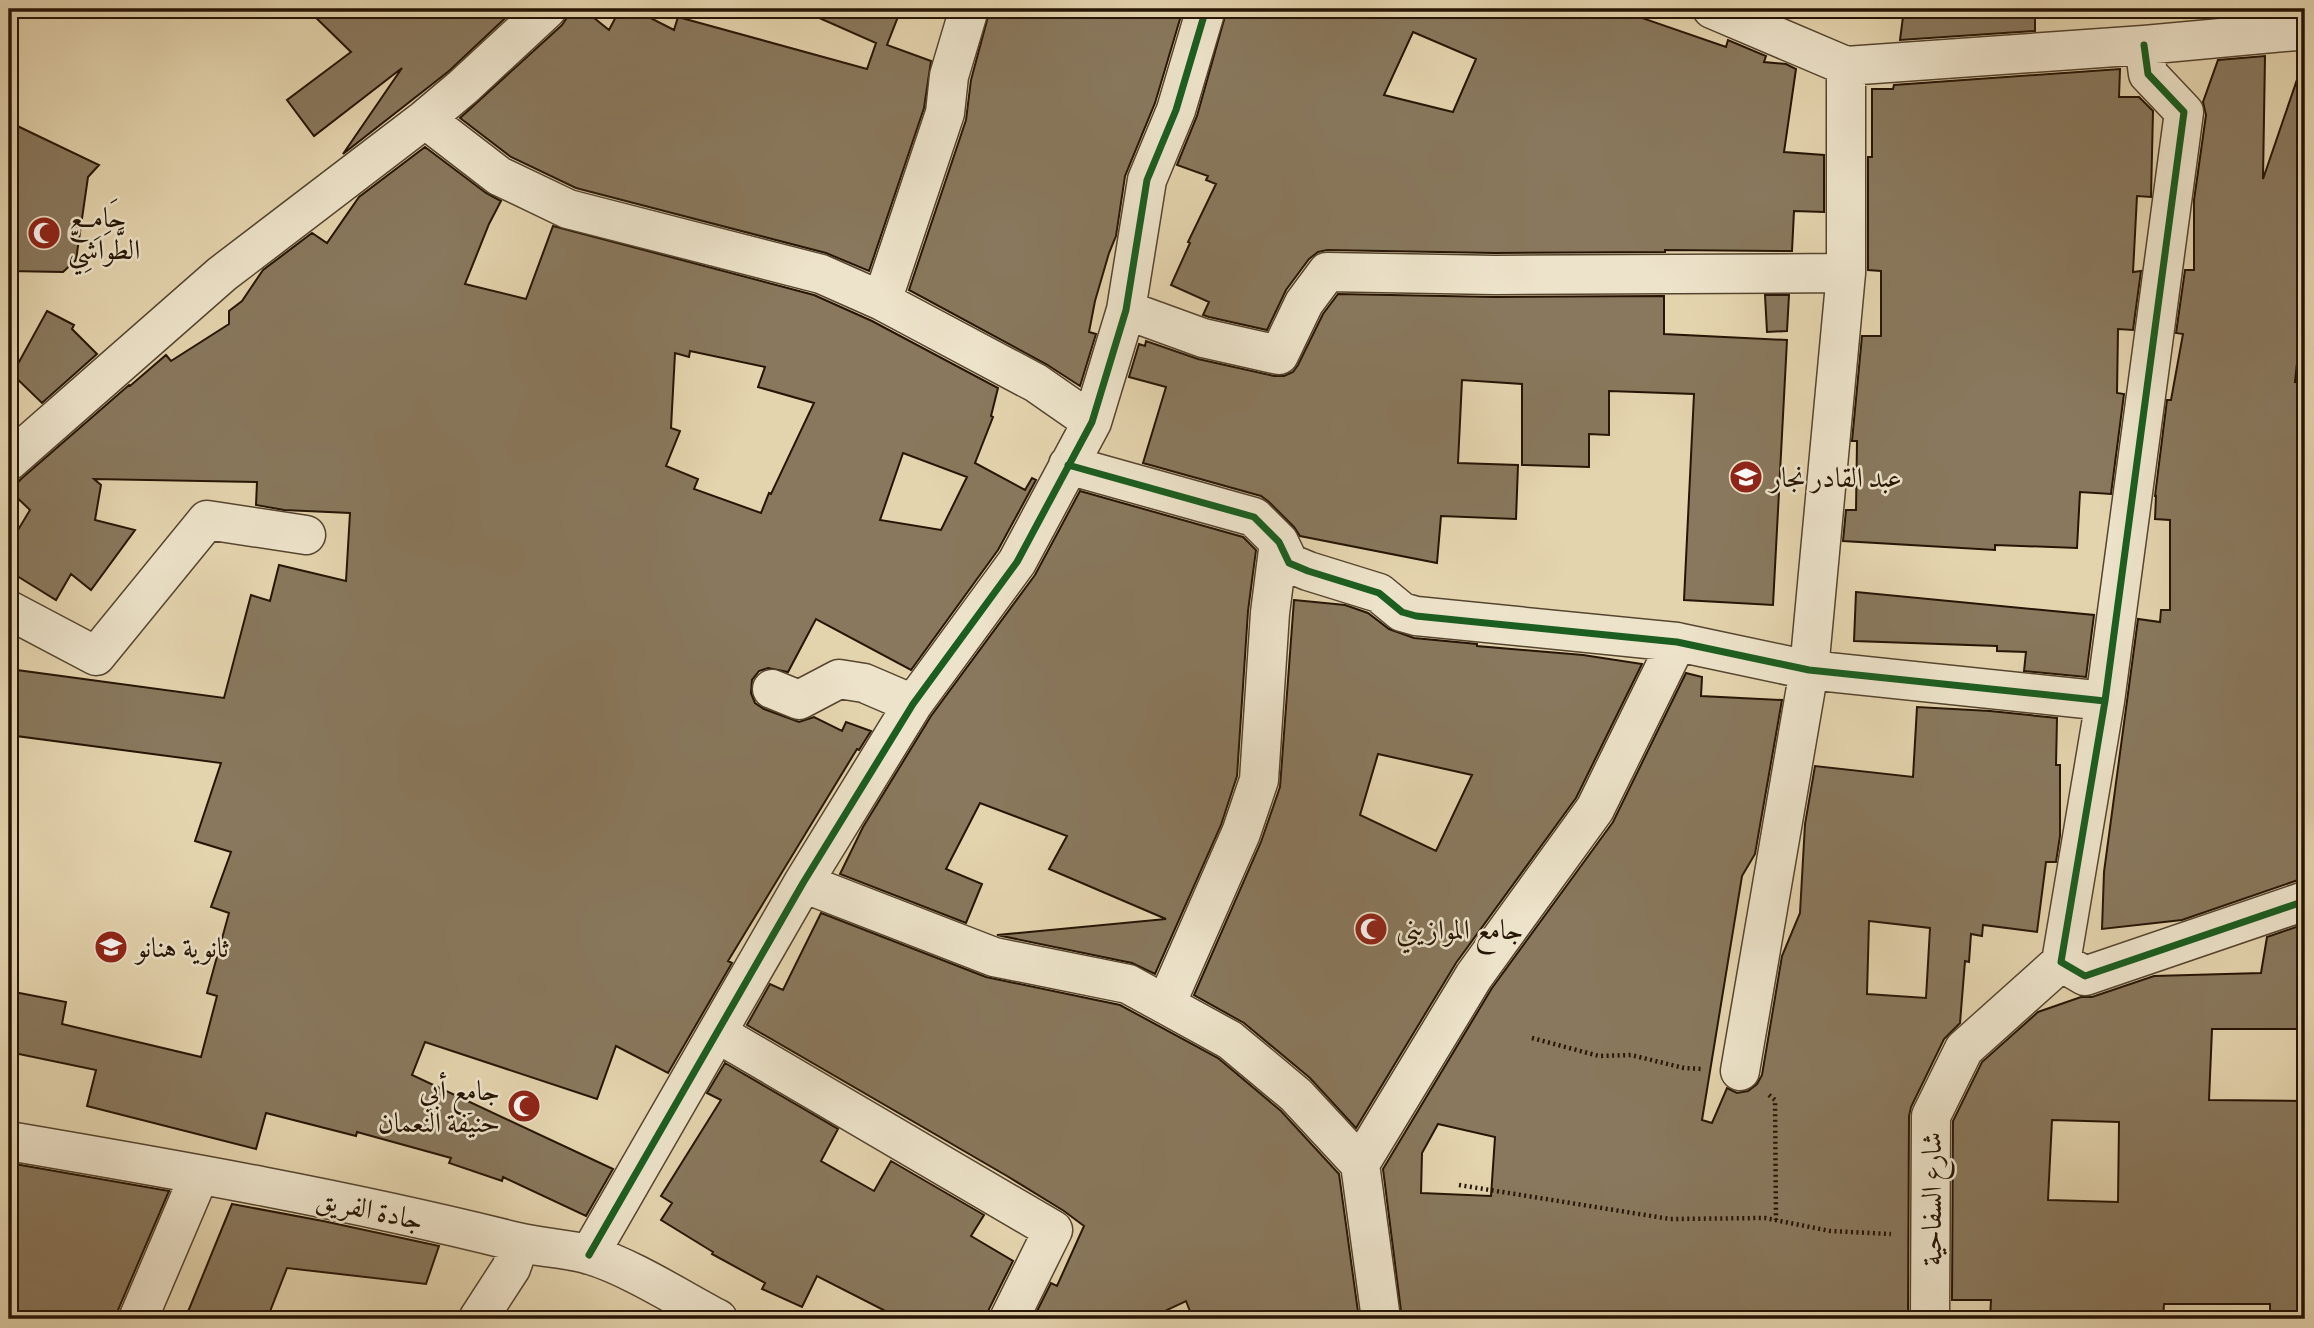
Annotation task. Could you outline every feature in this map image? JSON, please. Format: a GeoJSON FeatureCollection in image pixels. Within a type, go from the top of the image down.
{"type":"FeatureCollection","features":[{"type":"Feature","properties":{"kind":"street"},"geometry":{"type":"LineString","coordinates":[[9,461],[222,274],[425,119],[547,9]]}},
{"type":"Feature","properties":{"kind":"street"},"geometry":{"type":"LineString","coordinates":[[882,301],[945,113],[949,76],[969,9]]}},
{"type":"Feature","properties":{"kind":"street"},"geometry":{"type":"LineString","coordinates":[[589,1255],[803,884],[913,704],[1017,562],[1092,422],[1126,310],[1147,180],[1176,110],[1206,9]]}},
{"type":"Feature","properties":{"kind":"street"},"geometry":{"type":"LineString","coordinates":[[1712,9],[1846,66],[2144,45],[2209,24],[2305,32]]}},
{"type":"Feature","properties":{"kind":"street"},"geometry":{"type":"LineString","coordinates":[[2144,45],[2148,74],[2185,112],[2105,701],[2061,961],[2085,976],[2305,901]]}},
{"type":"Feature","properties":{"kind":"street"},"geometry":{"type":"LineString","coordinates":[[1740,1071],[1809,670],[1846,273],[1846,66]]}},
{"type":"Feature","properties":{"kind":"street"},"geometry":{"type":"LineString","coordinates":[[425,119],[499,176],[568,209],[821,274],[882,301],[1036,383],[1092,422]]}},
{"type":"Feature","properties":{"kind":"street"},"geometry":{"type":"LineString","coordinates":[[1126,310],[1203,338],[1279,355],[1304,303],[1327,272],[1496,275],[1846,273]]}},
{"type":"Feature","properties":{"kind":"street"},"geometry":{"type":"LineString","coordinates":[[1068,465],[1254,517],[1279,542],[1289,563],[1380,593],[1402,612],[1416,616],[1677,642],[1809,670],[2105,701]]}},
{"type":"Feature","properties":{"kind":"street"},"geometry":{"type":"LineString","coordinates":[[9,610],[96,656],[206,520],[306,535]]}},
{"type":"Feature","properties":{"kind":"street"},"geometry":{"type":"LineString","coordinates":[[1166,1004],[1241,833],[1259,780],[1270,613],[1279,542]]}},
{"type":"Feature","properties":{"kind":"street"},"geometry":{"type":"LineString","coordinates":[[1360,1164],[1474,976],[1595,809],[1677,642]]}},
{"type":"Feature","properties":{"kind":"street"},"geometry":{"type":"LineString","coordinates":[[772,689],[799,700],[839,679],[864,683],[913,704]]}},
{"type":"Feature","properties":{"kind":"street"},"geometry":{"type":"LineString","coordinates":[[803,884],[994,957],[1128,984],[1230,1040],[1296,1095],[1360,1164],[1381,1319]]}},
{"type":"Feature","properties":{"kind":"street","name":"شارع السفاحية"},"geometry":{"type":"LineString","coordinates":[[1930,1319],[1931,1116],[1964,1049],[2061,961]]}},
{"type":"Feature","properties":{"kind":"street"},"geometry":{"type":"LineString","coordinates":[[717,1033],[1053,1230],[1009,1319]]}},
{"type":"Feature","properties":{"kind":"street","name":"جادة الفريق"},"geometry":{"type":"LineString","coordinates":[[9,1141],[395,1213],[520,1243],[589,1255],[626,1270],[718,1319]]}},
{"type":"Feature","properties":{"kind":"street"},"geometry":{"type":"LineString","coordinates":[[138,1319],[199,1175]]}},
{"type":"Feature","properties":{"kind":"street"},"geometry":{"type":"LineString","coordinates":[[478,1319],[511,1268],[520,1243]]}},
{"type":"Feature","properties":{"kind":"path"},"geometry":{"type":"LineString","coordinates":[[1532,1038],[1599,1056],[1631,1055],[1684,1068],[1740,1071],[1775,1100],[1776,1220]]}},
{"type":"Feature","properties":{"kind":"path"},"geometry":{"type":"LineString","coordinates":[[1459,1185],[1671,1219],[1765,1218],[1830,1231],[1930,1236]]}},
{"type":"Feature","properties":{"kind":"building"},"geometry":{"type":"Polygon","coordinates":[[[307,9],[515,9],[449,71],[343,154],[402,68],[314,136],[287,100],[351,52],[307,9]]]}},
{"type":"Feature","properties":{"kind":"building"},"geometry":{"type":"Polygon","coordinates":[[[568,9],[583,9],[609,30],[620,9],[633,9],[674,30],[678,17],[867,69],[876,43],[799,9],[901,9],[887,45],[931,61],[924,108],[869,271],[826,253],[576,188],[511,157],[460,118],[562,25],[568,16],[568,9]]]}},
{"type":"Feature","properties":{"kind":"building"},"geometry":{"type":"Polygon","coordinates":[[[990,9],[1183,9],[1155,103],[1125,176],[1116,236],[1095,301],[1089,332],[1096,334],[1080,386],[1046,364],[909,290],[966,120],[971,80],[990,9]]]}},
{"type":"Feature","properties":{"kind":"building"},"geometry":{"type":"Polygon","coordinates":[[[1227,9],[1642,9],[1639,17],[1726,47],[1728,40],[1766,56],[1764,62],[1786,64],[1796,69],[1784,152],[1824,155],[1824,212],[1794,211],[1792,251],[1495,253],[1327,250],[1318,252],[1309,259],[1286,290],[1267,330],[1203,315],[1209,302],[1171,285],[1216,184],[1206,180],[1208,176],[1177,165],[1197,116],[1227,9]],[[1413,32],[1384,95],[1453,112],[1476,59],[1413,32]]]}},
{"type":"Feature","properties":{"kind":"building"},"geometry":{"type":"Polygon","coordinates":[[[1904,9],[2035,9],[2035,31],[1900,40],[1904,9]]]}},
{"type":"Feature","properties":{"kind":"building"},"geometry":{"type":"Polygon","coordinates":[[[2265,56],[2263,179],[2300,71],[2305,72],[2305,246],[2300,307],[2303,307],[2295,382],[2305,384],[2305,630],[2302,630],[2304,658],[2298,659],[2302,731],[2305,731],[2305,880],[2298,880],[2182,920],[2102,929],[2104,872],[2138,619],[2160,622],[2161,610],[2170,610],[2170,520],[2155,519],[2155,496],[2167,400],[2171,400],[2183,334],[2176,333],[2185,270],[2194,270],[2194,200],[2206,115],[2203,102],[2218,60],[2265,56]]]}},
{"type":"Feature","properties":{"kind":"building"},"geometry":{"type":"Polygon","coordinates":[[[2120,69],[2119,97],[2139,97],[2153,111],[2151,197],[2137,196],[2133,272],[2141,271],[2133,330],[2118,329],[2117,393],[2124,394],[2111,494],[2080,492],[2077,548],[1995,545],[1995,550],[1843,541],[1846,510],[1856,510],[1857,441],[1852,441],[1862,336],[1881,336],[1881,271],[1868,270],[1868,157],[1872,157],[1872,89],[1893,89],[1894,85],[2120,69]]]}},
{"type":"Feature","properties":{"kind":"building"},"geometry":{"type":"Polygon","coordinates":[[[9,122],[99,165],[88,177],[76,260],[63,272],[9,271],[9,122]]]}},
{"type":"Feature","properties":{"kind":"building"},"geometry":{"type":"Polygon","coordinates":[[[425,147],[486,193],[501,201],[465,284],[526,299],[553,226],[814,295],[872,321],[998,388],[991,416],[993,417],[975,463],[1025,490],[1032,478],[1036,480],[998,550],[911,670],[816,619],[788,672],[768,668],[759,671],[752,680],[751,693],[755,703],[764,709],[799,722],[814,717],[842,731],[846,722],[871,731],[859,750],[857,749],[728,961],[732,963],[668,1073],[616,1046],[597,1099],[425,1042],[412,1075],[613,1169],[586,1216],[503,1177],[502,1181],[449,1163],[451,1158],[357,1132],[356,1136],[266,1113],[256,1149],[87,1106],[96,1070],[9,1052],[9,991],[66,1002],[62,1024],[201,1057],[217,996],[207,993],[229,913],[211,907],[231,852],[195,841],[221,763],[9,735],[9,669],[224,698],[251,595],[270,601],[279,565],[346,581],[350,513],[284,510],[256,505],[257,482],[94,479],[101,485],[95,520],[135,530],[91,590],[71,574],[56,600],[9,571],[9,545],[30,510],[10,491],[166,355],[171,361],[229,324],[229,311],[242,301],[263,270],[312,233],[327,243],[359,197],[425,147]],[[690,351],[689,357],[675,353],[671,428],[680,431],[666,466],[698,479],[694,489],[761,513],[814,403],[758,387],[765,367],[690,351]],[[903,453],[880,520],[941,530],[967,477],[903,453]]]}},
{"type":"Feature","properties":{"kind":"building"},"geometry":{"type":"Polygon","coordinates":[[[1338,294],[1664,296],[1664,334],[1787,340],[1773,605],[1684,600],[1694,394],[1609,391],[1609,435],[1589,434],[1589,467],[1522,465],[1522,384],[1462,380],[1458,463],[1518,465],[1516,519],[1441,516],[1437,563],[1300,536],[1261,496],[1143,463],[1166,387],[1129,377],[1139,344],[1145,346],[1146,341],[1198,359],[1284,376],[1293,372],[1298,365],[1323,314],[1338,294]]]}},
{"type":"Feature","properties":{"kind":"building"},"geometry":{"type":"Polygon","coordinates":[[[1765,295],[1789,295],[1787,331],[1767,332],[1765,295]]]}},
{"type":"Feature","properties":{"kind":"building"},"geometry":{"type":"Polygon","coordinates":[[[47,311],[74,325],[72,329],[97,354],[42,403],[10,372],[19,362],[47,311]]]}},
{"type":"Feature","properties":{"kind":"building"},"geometry":{"type":"Polygon","coordinates":[[[1080,491],[1243,537],[1256,550],[1248,611],[1237,776],[1221,825],[1155,974],[1132,963],[997,935],[1166,919],[1049,869],[1067,836],[980,803],[946,869],[982,884],[966,923],[840,874],[863,827],[931,716],[1035,575],[1080,491]]]}},
{"type":"Feature","properties":{"kind":"building"},"geometry":{"type":"Polygon","coordinates":[[[1856,592],[2094,615],[2086,677],[2024,671],[2026,652],[1997,651],[1997,646],[1854,641],[1856,592]]]}},
{"type":"Feature","properties":{"kind":"building"},"geometry":{"type":"Polygon","coordinates":[[[1294,600],[1345,605],[1368,613],[1389,629],[1414,638],[1583,655],[1642,664],[1576,798],[1456,963],[1356,1128],[1310,1078],[1244,1023],[1194,995],[1261,842],[1280,787],[1294,600]],[[1378,754],[1360,815],[1436,851],[1472,775],[1378,754]]]}},
{"type":"Feature","properties":{"kind":"building"},"geometry":{"type":"Polygon","coordinates":[[[1686,673],[1702,677],[1701,696],[1782,700],[1755,854],[1742,876],[1702,1120],[1712,1123],[1727,1088],[1737,1093],[1748,1091],[1757,1084],[1762,1075],[1782,956],[1800,913],[1805,824],[1815,766],[1913,777],[1917,707],[2057,718],[2056,765],[2060,765],[2060,836],[2056,862],[2046,862],[2037,932],[1983,925],[1982,936],[1971,934],[1969,962],[1965,961],[1960,1023],[1944,1039],[1911,1107],[1908,1319],[1691,1319],[1573,1314],[1573,1311],[1514,1311],[1514,1319],[1402,1319],[1383,1169],[1492,988],[1613,822],[1686,673]],[[1869,921],[1867,994],[1926,998],[1930,928],[1869,921]],[[1438,1124],[1422,1153],[1421,1193],[1491,1196],[1495,1137],[1438,1124]]]}},
{"type":"Feature","properties":{"kind":"building"},"geometry":{"type":"Polygon","coordinates":[[[821,913],[986,977],[1120,1005],[1218,1058],[1281,1111],[1339,1174],[1359,1319],[1193,1319],[1186,1301],[1148,1319],[1033,1319],[1051,1283],[1057,1286],[1084,1226],[1007,1176],[747,1025],[770,984],[783,990],[821,913]]]}},
{"type":"Feature","properties":{"kind":"building"},"geometry":{"type":"Polygon","coordinates":[[[2305,924],[2305,1029],[2212,1029],[2209,1100],[2305,1101],[2305,1319],[2270,1319],[2270,1304],[2164,1304],[2163,1319],[2021,1315],[2021,1319],[1990,1319],[1991,1300],[1952,1300],[1953,1121],[1982,1062],[2038,1012],[2081,997],[2092,997],[2154,976],[2261,973],[2267,937],[2305,924]],[[2052,1120],[2048,1200],[2118,1202],[2119,1122],[2052,1120]]]}},
{"type":"Feature","properties":{"kind":"building"},"geometry":{"type":"Polygon","coordinates":[[[725,1063],[838,1129],[821,1161],[874,1191],[891,1161],[984,1215],[971,1236],[1013,1261],[989,1309],[987,1319],[901,1319],[817,1276],[802,1307],[762,1289],[765,1283],[712,1254],[713,1252],[661,1220],[672,1203],[661,1196],[721,1100],[707,1093],[725,1063]]]}},
{"type":"Feature","properties":{"kind":"building"},"geometry":{"type":"Polygon","coordinates":[[[9,1163],[169,1191],[118,1310],[117,1319],[9,1319],[9,1163]]]}},
{"type":"Feature","properties":{"kind":"building"},"geometry":{"type":"Polygon","coordinates":[[[232,1204],[439,1246],[426,1284],[287,1268],[267,1319],[185,1319],[232,1204]]]}},
{"type":"Feature","properties":{"kind":"cycle path"},"geometry":{"type":"LineString","coordinates":[[589,1255],[803,883],[913,704],[1017,562],[1092,422],[1126,310],[1147,180],[1176,110],[1206,9]]}},
{"type":"Feature","properties":{"kind":"cycle path"},"geometry":{"type":"LineString","coordinates":[[2144,45],[2148,74],[2184,112],[2105,701],[2061,962],[2085,976],[2305,901]]}},
{"type":"Feature","properties":{"kind":"cycle path"},"geometry":{"type":"LineString","coordinates":[[1068,465],[1254,517],[1279,542],[1289,563],[1379,593],[1402,612],[1416,616],[1677,642],[1809,670],[2105,701]]}},
{"type":"Feature","properties":{"kind":"place","name":"جَامِع الطَّوَاشِيّ"},"geometry":{"type":"Point","coordinates":[44,233]}},
{"type":"Feature","properties":{"kind":"place","name":"عبد القادر نجار"},"geometry":{"type":"Point","coordinates":[1746,477]}},
{"type":"Feature","properties":{"kind":"place","name":"جامع الموازيني"},"geometry":{"type":"Point","coordinates":[1371,929]}},
{"type":"Feature","properties":{"kind":"place","name":"ثانوية هنانو"},"geometry":{"type":"Point","coordinates":[111,947]}},
{"type":"Feature","properties":{"kind":"place","name":"جامع أبي حنيفة النعمان"},"geometry":{"type":"Point","coordinates":[524,1106]}}]}
